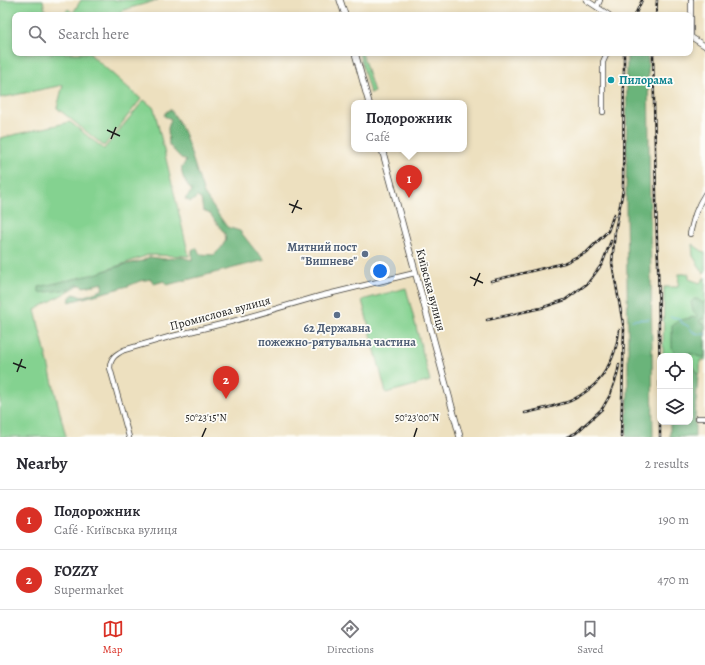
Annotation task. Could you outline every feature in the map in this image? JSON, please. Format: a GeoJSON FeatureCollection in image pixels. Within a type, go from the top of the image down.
{"type":"FeatureCollection","features":[{"type":"Feature","properties":{"kind":"main road"},"geometry":{"type":"LineString","coordinates":[[340,0],[343,12]]}},
{"type":"Feature","properties":{"kind":"main road"},"geometry":{"type":"LineString","coordinates":[[356,56],[368,100]]}},
{"type":"Feature","properties":{"kind":"main road","name":"Київська вулиця"},"geometry":{"type":"LineString","coordinates":[[383,152],[460,437]]}},
{"type":"Feature","properties":{"kind":"street"},"geometry":{"type":"LineString","coordinates":[[586,0],[604,12]]}},
{"type":"Feature","properties":{"kind":"street"},"geometry":{"type":"LineString","coordinates":[[597,7],[600,0]]}},
{"type":"Feature","properties":{"kind":"street"},"geometry":{"type":"LineString","coordinates":[[691,0],[691,12]]}},
{"type":"Feature","properties":{"kind":"street"},"geometry":{"type":"LineString","coordinates":[[693,37],[705,46]]}},
{"type":"Feature","properties":{"kind":"street"},"geometry":{"type":"LineString","coordinates":[[603,112],[603,62],[606,56]]}},
{"type":"Feature","properties":{"kind":"street"},"geometry":{"type":"LineString","coordinates":[[690,234],[698,205],[705,194]]}},
{"type":"Feature","properties":{"kind":"street","name":"Промислова вулиця"},"geometry":{"type":"LineString","coordinates":[[129,437],[110,368],[110,364],[117,353],[169,337],[230,322],[320,296],[415,273]]}},
{"type":"Feature","properties":{"kind":"street"},"geometry":{"type":"LineString","coordinates":[[698,418],[705,418]]}},
{"type":"Feature","properties":{"kind":"green space"},"geometry":{"type":"Polygon","coordinates":[[[0,0],[43,0],[45,12],[12,12],[12,56],[92,56],[141,99],[104,146],[57,108],[63,85],[0,98],[0,0]]]}},
{"type":"Feature","properties":{"kind":"green space"},"geometry":{"type":"Polygon","coordinates":[[[81,0],[158,0],[123,10],[121,12],[74,12],[81,0]]]}},
{"type":"Feature","properties":{"kind":"green space"},"geometry":{"type":"Polygon","coordinates":[[[360,56],[363,56],[374,92],[370,93],[360,56]]]}},
{"type":"Feature","properties":{"kind":"green space"},"geometry":{"type":"Polygon","coordinates":[[[627,56],[647,56],[653,437],[626,437],[628,345],[626,205],[627,56]]]}},
{"type":"Feature","properties":{"kind":"green space"},"geometry":{"type":"Polygon","coordinates":[[[144,100],[154,108],[189,256],[148,255],[104,271],[35,310],[66,437],[0,437],[0,138],[70,122],[104,149],[144,100]]]}},
{"type":"Feature","properties":{"kind":"green space"},"geometry":{"type":"Polygon","coordinates":[[[170,109],[185,135],[204,194],[227,227],[240,231],[265,260],[167,285],[164,281],[154,284],[151,279],[140,281],[128,286],[69,302],[70,297],[74,294],[82,297],[102,290],[103,283],[84,287],[78,284],[69,289],[39,293],[39,287],[95,274],[123,265],[142,261],[149,257],[164,259],[181,257],[192,260],[192,250],[196,248],[200,254],[214,255],[221,248],[226,240],[225,234],[210,214],[203,211],[201,199],[197,197],[191,202],[185,199],[192,191],[186,183],[182,173],[182,167],[186,161],[169,145],[168,128],[171,119],[164,116],[170,109]]]}},
{"type":"Feature","properties":{"kind":"green space"},"geometry":{"type":"Polygon","coordinates":[[[692,244],[705,253],[704,274],[693,256],[692,244]]]}},
{"type":"Feature","properties":{"kind":"green space"},"geometry":{"type":"Polygon","coordinates":[[[679,274],[689,274],[689,279],[700,283],[705,277],[705,360],[700,360],[700,372],[698,375],[693,366],[693,353],[663,353],[664,287],[678,287],[679,274]]]}},
{"type":"Feature","properties":{"kind":"green space"},"geometry":{"type":"Polygon","coordinates":[[[406,288],[430,381],[386,393],[362,300],[406,288]]]}},
{"type":"Feature","properties":{"kind":"green space"},"geometry":{"type":"Polygon","coordinates":[[[694,299],[697,299],[705,303],[705,319],[700,320],[700,322],[705,324],[705,357],[700,357],[693,353],[675,353],[672,349],[672,325],[680,320],[694,317],[696,318],[697,315],[693,311],[691,302],[694,299]]]}},
{"type":"Feature","properties":{"kind":"green space"},"geometry":{"type":"Polygon","coordinates":[[[693,366],[698,375],[695,437],[670,437],[670,425],[693,425],[693,366]]]}},
{"type":"Feature","properties":{"kind":"waterway"},"geometry":{"type":"LineString","coordinates":[[670,317],[679,318],[682,323],[688,326],[693,332],[705,334]]}},
{"type":"Feature","properties":{"kind":"waterway"},"geometry":{"type":"LineString","coordinates":[[632,320],[649,319]]}},
{"type":"Feature","properties":{"kind":"railway"},"geometry":{"type":"LineString","coordinates":[[636,12],[642,0]]}},
{"type":"Feature","properties":{"kind":"railway"},"geometry":{"type":"LineString","coordinates":[[656,12],[657,0]]}},
{"type":"Feature","properties":{"kind":"railway"},"geometry":{"type":"LineString","coordinates":[[621,437],[624,329],[612,263],[615,231],[623,190],[624,56]]}},
{"type":"Feature","properties":{"kind":"railway"},"geometry":{"type":"LineString","coordinates":[[653,56],[660,389]]}},
{"type":"Feature","properties":{"kind":"railway"},"geometry":{"type":"LineString","coordinates":[[491,281],[564,263],[587,252],[608,231],[614,214]]}},
{"type":"Feature","properties":{"kind":"railway"},"geometry":{"type":"LineString","coordinates":[[487,320],[541,308],[565,300],[588,283],[602,264],[611,241]]}},
{"type":"Feature","properties":{"kind":"railway"},"geometry":{"type":"LineString","coordinates":[[525,413],[568,402],[592,387],[602,376],[609,364],[615,351],[619,330]]}},
{"type":"Feature","properties":{"kind":"railway"},"geometry":{"type":"LineString","coordinates":[[567,437],[576,433],[602,409],[610,395],[619,365]]}},
{"type":"Feature","properties":{"kind":"railway"},"geometry":{"type":"LineString","coordinates":[[660,425],[660,437]]}},
{"type":"Feature","properties":{"kind":"place","name":"Пилорама"},"geometry":{"type":"Point","coordinates":[611,80]}},
{"type":"Feature","properties":{"kind":"place","name":"Подорожник"},"geometry":{"type":"Point","coordinates":[409,198]}},
{"type":"Feature","properties":{"kind":"place","name":"Митний пост \"Вишневе\""},"geometry":{"type":"Point","coordinates":[365,254]}},
{"type":"Feature","properties":{"kind":"place","name":"62 Державна пожежно-рятувальна частина"},"geometry":{"type":"Point","coordinates":[337,315]}},
{"type":"Feature","properties":{"kind":"place","name":"FOZZY"},"geometry":{"type":"Point","coordinates":[226,399]}}]}
